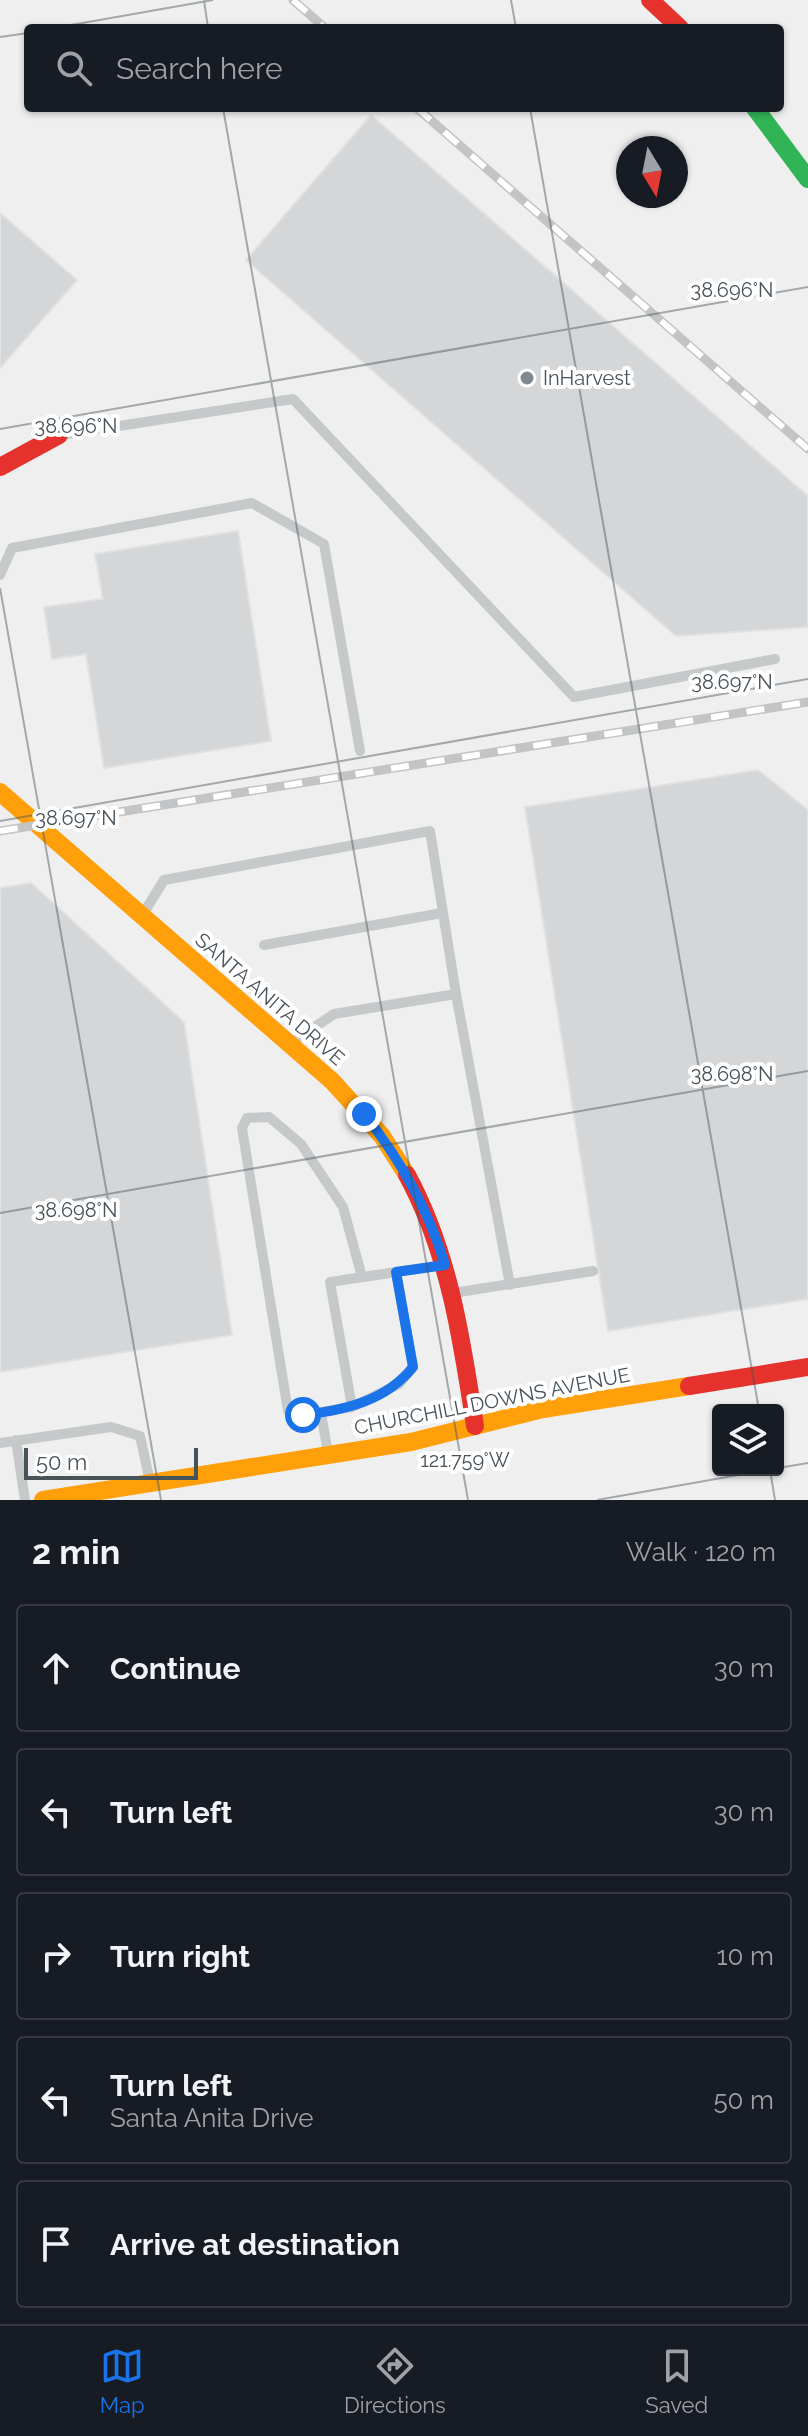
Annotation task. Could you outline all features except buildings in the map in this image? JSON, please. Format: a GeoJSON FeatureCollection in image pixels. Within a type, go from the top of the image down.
{"type":"FeatureCollection","features":[{"type":"Feature","properties":{"kind":"main road"},"geometry":{"type":"LineString","coordinates":[[650,0],[676,24]]}},
{"type":"Feature","properties":{"kind":"main road"},"geometry":{"type":"LineString","coordinates":[[758,112],[808,179]]}},
{"type":"Feature","properties":{"kind":"main road"},"geometry":{"type":"LineString","coordinates":[[0,467],[59,435]]}},
{"type":"Feature","properties":{"kind":"main road","name":"SANTA ANITA DRIVE"},"geometry":{"type":"LineString","coordinates":[[0,792],[332,1081],[389,1145],[415,1189],[445,1265],[453,1293],[475,1426]]}},
{"type":"Feature","properties":{"kind":"main road","name":"CHURCHILL DOWNS AVENUE"},"geometry":{"type":"LineString","coordinates":[[43,1500],[411,1442],[543,1409],[808,1367]]}},
{"type":"Feature","properties":{"kind":"lane"},"geometry":{"type":"LineString","coordinates":[[59,435],[293,399],[574,697],[775,659]]}},
{"type":"Feature","properties":{"kind":"lane"},"geometry":{"type":"LineString","coordinates":[[0,575],[12,548],[252,503],[324,544],[360,751]]}},
{"type":"Feature","properties":{"kind":"lane"},"geometry":{"type":"LineString","coordinates":[[142,916],[164,880],[430,831],[456,994],[510,1285]]}},
{"type":"Feature","properties":{"kind":"lane"},"geometry":{"type":"LineString","coordinates":[[264,945],[442,913]]}},
{"type":"Feature","properties":{"kind":"lane"},"geometry":{"type":"LineString","coordinates":[[289,1044],[334,1014],[456,994]]}},
{"type":"Feature","properties":{"kind":"lane"},"geometry":{"type":"LineString","coordinates":[[362,1277],[343,1207],[301,1144],[269,1117],[247,1118],[242,1128],[288,1411],[303,1415],[352,1407],[399,1384],[413,1367],[396,1272]]}},
{"type":"Feature","properties":{"kind":"lane"},"geometry":{"type":"LineString","coordinates":[[352,1407],[330,1282],[445,1265]]}},
{"type":"Feature","properties":{"kind":"lane"},"geometry":{"type":"LineString","coordinates":[[453,1293],[593,1271]]}},
{"type":"Feature","properties":{"kind":"lane"},"geometry":{"type":"LineString","coordinates":[[321,1413],[328,1455]]}},
{"type":"Feature","properties":{"kind":"lane"},"geometry":{"type":"LineString","coordinates":[[0,1443],[111,1427],[140,1436],[151,1483]]}},
{"type":"Feature","properties":{"kind":"lane"},"geometry":{"type":"LineString","coordinates":[[16,1440],[25,1500]]}},
{"type":"Feature","properties":{"kind":"railway"},"geometry":{"type":"LineString","coordinates":[[293,0],[320,24]]}},
{"type":"Feature","properties":{"kind":"railway"},"geometry":{"type":"LineString","coordinates":[[422,112],[808,449]]}},
{"type":"Feature","properties":{"kind":"railway"},"geometry":{"type":"LineString","coordinates":[[0,831],[808,702]]}},
{"type":"Feature","properties":{"kind":"traffic: fast"},"geometry":{"type":"LineString","coordinates":[[758,112],[808,179]]}},
{"type":"Feature","properties":{"kind":"traffic: slow"},"geometry":{"type":"LineString","coordinates":[[0,792],[332,1081],[382,1136],[407,1175]]}},
{"type":"Feature","properties":{"kind":"traffic: slow"},"geometry":{"type":"LineString","coordinates":[[43,1500],[411,1442],[543,1409],[689,1386]]}},
{"type":"Feature","properties":{"kind":"traffic: jam"},"geometry":{"type":"LineString","coordinates":[[650,0],[676,24]]}},
{"type":"Feature","properties":{"kind":"traffic: jam"},"geometry":{"type":"LineString","coordinates":[[0,467],[59,435]]}},
{"type":"Feature","properties":{"kind":"traffic: jam"},"geometry":{"type":"LineString","coordinates":[[407,1175],[434,1235],[444,1266],[459,1329],[475,1426]]}},
{"type":"Feature","properties":{"kind":"traffic: jam"},"geometry":{"type":"LineString","coordinates":[[689,1386],[808,1367]]}},
{"type":"Feature","properties":{"kind":"place","name":"InHarvest"},"geometry":{"type":"Point","coordinates":[527,378]}},
{"type":"Feature","properties":{"kind":"route"},"geometry":{"type":"LineString","coordinates":[[303,1415],[345,1410],[399,1384],[413,1367],[396,1272],[445,1265],[409,1178],[389,1145],[364,1114]]}}]}
